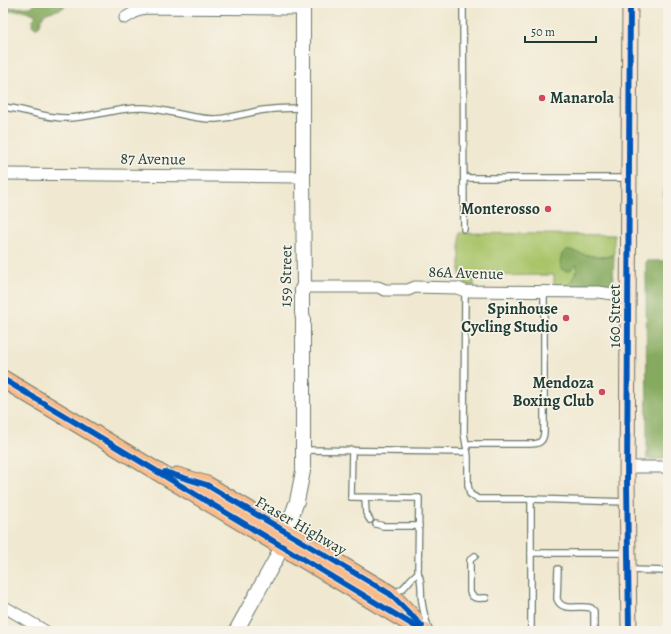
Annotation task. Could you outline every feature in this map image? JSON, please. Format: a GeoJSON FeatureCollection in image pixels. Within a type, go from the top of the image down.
{"type":"FeatureCollection","features":[{"type":"Feature","properties":{"kind":"main road","name":"160 Street"},"geometry":{"type":"LineString","coordinates":[[630,3],[627,467],[630,631]]}},
{"type":"Feature","properties":{"kind":"main road","name":"Fraser Highway"},"geometry":{"type":"LineString","coordinates":[[3,379],[148,466],[284,540],[390,594],[426,631]]}},
{"type":"Feature","properties":{"kind":"main road","name":"Fraser Highway"},"geometry":{"type":"LineString","coordinates":[[284,540],[423,631]]}},
{"type":"Feature","properties":{"kind":"street"},"geometry":{"type":"LineString","coordinates":[[125,18],[140,9],[146,8],[303,6]]}},
{"type":"Feature","properties":{"kind":"street","name":"159 Street"},"geometry":{"type":"LineString","coordinates":[[236,631],[277,557],[301,486],[303,471],[303,6]]}},
{"type":"Feature","properties":{"kind":"street","name":"87 Avenue"},"geometry":{"type":"LineString","coordinates":[[3,174],[303,177]]}},
{"type":"Feature","properties":{"kind":"street","name":"86A Avenue"},"geometry":{"type":"LineString","coordinates":[[304,287],[378,287],[385,290],[408,290],[415,287],[457,288],[465,291],[598,292],[628,296]]}},
{"type":"Feature","properties":{"kind":"street"},"geometry":{"type":"LineString","coordinates":[[627,467],[668,467]]}},
{"type":"Feature","properties":{"kind":"street"},"geometry":{"type":"LineString","coordinates":[[3,606],[44,631]]}},
{"type":"Feature","properties":{"kind":"lane"},"geometry":{"type":"LineString","coordinates":[[463,3],[464,230]]}},
{"type":"Feature","properties":{"kind":"lane"},"geometry":{"type":"LineString","coordinates":[[3,107],[57,117],[77,117],[116,109],[141,108],[162,110],[194,117],[212,119],[231,117],[264,110],[303,108]]}},
{"type":"Feature","properties":{"kind":"lane"},"geometry":{"type":"LineString","coordinates":[[464,178],[628,178]]}},
{"type":"Feature","properties":{"kind":"lane"},"geometry":{"type":"LineString","coordinates":[[465,291],[464,432],[467,452],[468,489],[471,496],[482,499],[628,502]]}},
{"type":"Feature","properties":{"kind":"lane"},"geometry":{"type":"LineString","coordinates":[[466,444],[530,444],[540,443],[542,441],[544,432],[544,292]]}},
{"type":"Feature","properties":{"kind":"lane"},"geometry":{"type":"LineString","coordinates":[[304,450],[467,452]]}},
{"type":"Feature","properties":{"kind":"lane"},"geometry":{"type":"LineString","coordinates":[[352,450],[351,497],[419,498],[418,573],[421,578],[421,596],[424,614],[430,631]]}},
{"type":"Feature","properties":{"kind":"lane"},"geometry":{"type":"LineString","coordinates":[[365,498],[366,513],[370,520]]}},
{"type":"Feature","properties":{"kind":"lane"},"geometry":{"type":"LineString","coordinates":[[531,499],[531,631]]}},
{"type":"Feature","properties":{"kind":"lane"},"geometry":{"type":"LineString","coordinates":[[376,524],[383,526],[419,526]]}},
{"type":"Feature","properties":{"kind":"lane"},"geometry":{"type":"LineString","coordinates":[[531,553],[628,553]]}},
{"type":"Feature","properties":{"kind":"lane"},"geometry":{"type":"LineString","coordinates":[[474,556],[470,560],[470,592],[471,595],[476,598],[486,598]]}},
{"type":"Feature","properties":{"kind":"lane"},"geometry":{"type":"LineString","coordinates":[[558,569],[558,602],[566,607],[591,608],[594,611],[594,631]]}},
{"type":"Feature","properties":{"kind":"lane"},"geometry":{"type":"LineString","coordinates":[[628,570],[668,571]]}},
{"type":"Feature","properties":{"kind":"lane"},"geometry":{"type":"LineString","coordinates":[[390,594],[403,590],[418,573]]}},
{"type":"Feature","properties":{"kind":"green space"},"geometry":{"type":"Polygon","coordinates":[[[36,3],[66,3],[63,8],[44,15],[39,26],[35,28],[32,25],[36,16],[33,13],[25,11],[3,12],[3,8],[31,7],[36,3]]]}},
{"type":"Feature","properties":{"kind":"green space"},"geometry":{"type":"Polygon","coordinates":[[[664,188],[668,188],[668,236],[664,236],[664,188]]]}},
{"type":"Feature","properties":{"kind":"green space"},"geometry":{"type":"Polygon","coordinates":[[[460,233],[614,235],[614,255],[605,257],[584,255],[575,252],[574,265],[577,265],[577,268],[569,287],[554,287],[554,275],[474,276],[474,286],[466,286],[460,274],[460,233]]]}},
{"type":"Feature","properties":{"kind":"green space"},"geometry":{"type":"Polygon","coordinates":[[[567,250],[602,257],[614,255],[613,287],[569,287],[577,265],[574,265],[571,270],[566,271],[562,269],[560,263],[562,254],[567,250]]]}},
{"type":"Feature","properties":{"kind":"green space"},"geometry":{"type":"Polygon","coordinates":[[[646,261],[668,261],[668,459],[647,459],[646,261]]]}},
{"type":"Feature","properties":{"kind":"cycle path"},"geometry":{"type":"LineString","coordinates":[[629,631],[627,480],[630,3]]}},
{"type":"Feature","properties":{"kind":"cycle path"},"geometry":{"type":"LineString","coordinates":[[3,379],[423,631]]}},
{"type":"Feature","properties":{"kind":"cycle path"},"geometry":{"type":"LineString","coordinates":[[165,472],[207,485],[390,594],[422,626]]}},
{"type":"Feature","properties":{"kind":"place","name":"Manarola"},"geometry":{"type":"Point","coordinates":[542,98]}},
{"type":"Feature","properties":{"kind":"place","name":"Monterosso"},"geometry":{"type":"Point","coordinates":[548,209]}},
{"type":"Feature","properties":{"kind":"place","name":"Spinhouse Cycling Studio"},"geometry":{"type":"Point","coordinates":[566,318]}},
{"type":"Feature","properties":{"kind":"place","name":"Mendoza Boxing Club"},"geometry":{"type":"Point","coordinates":[602,392]}}]}
